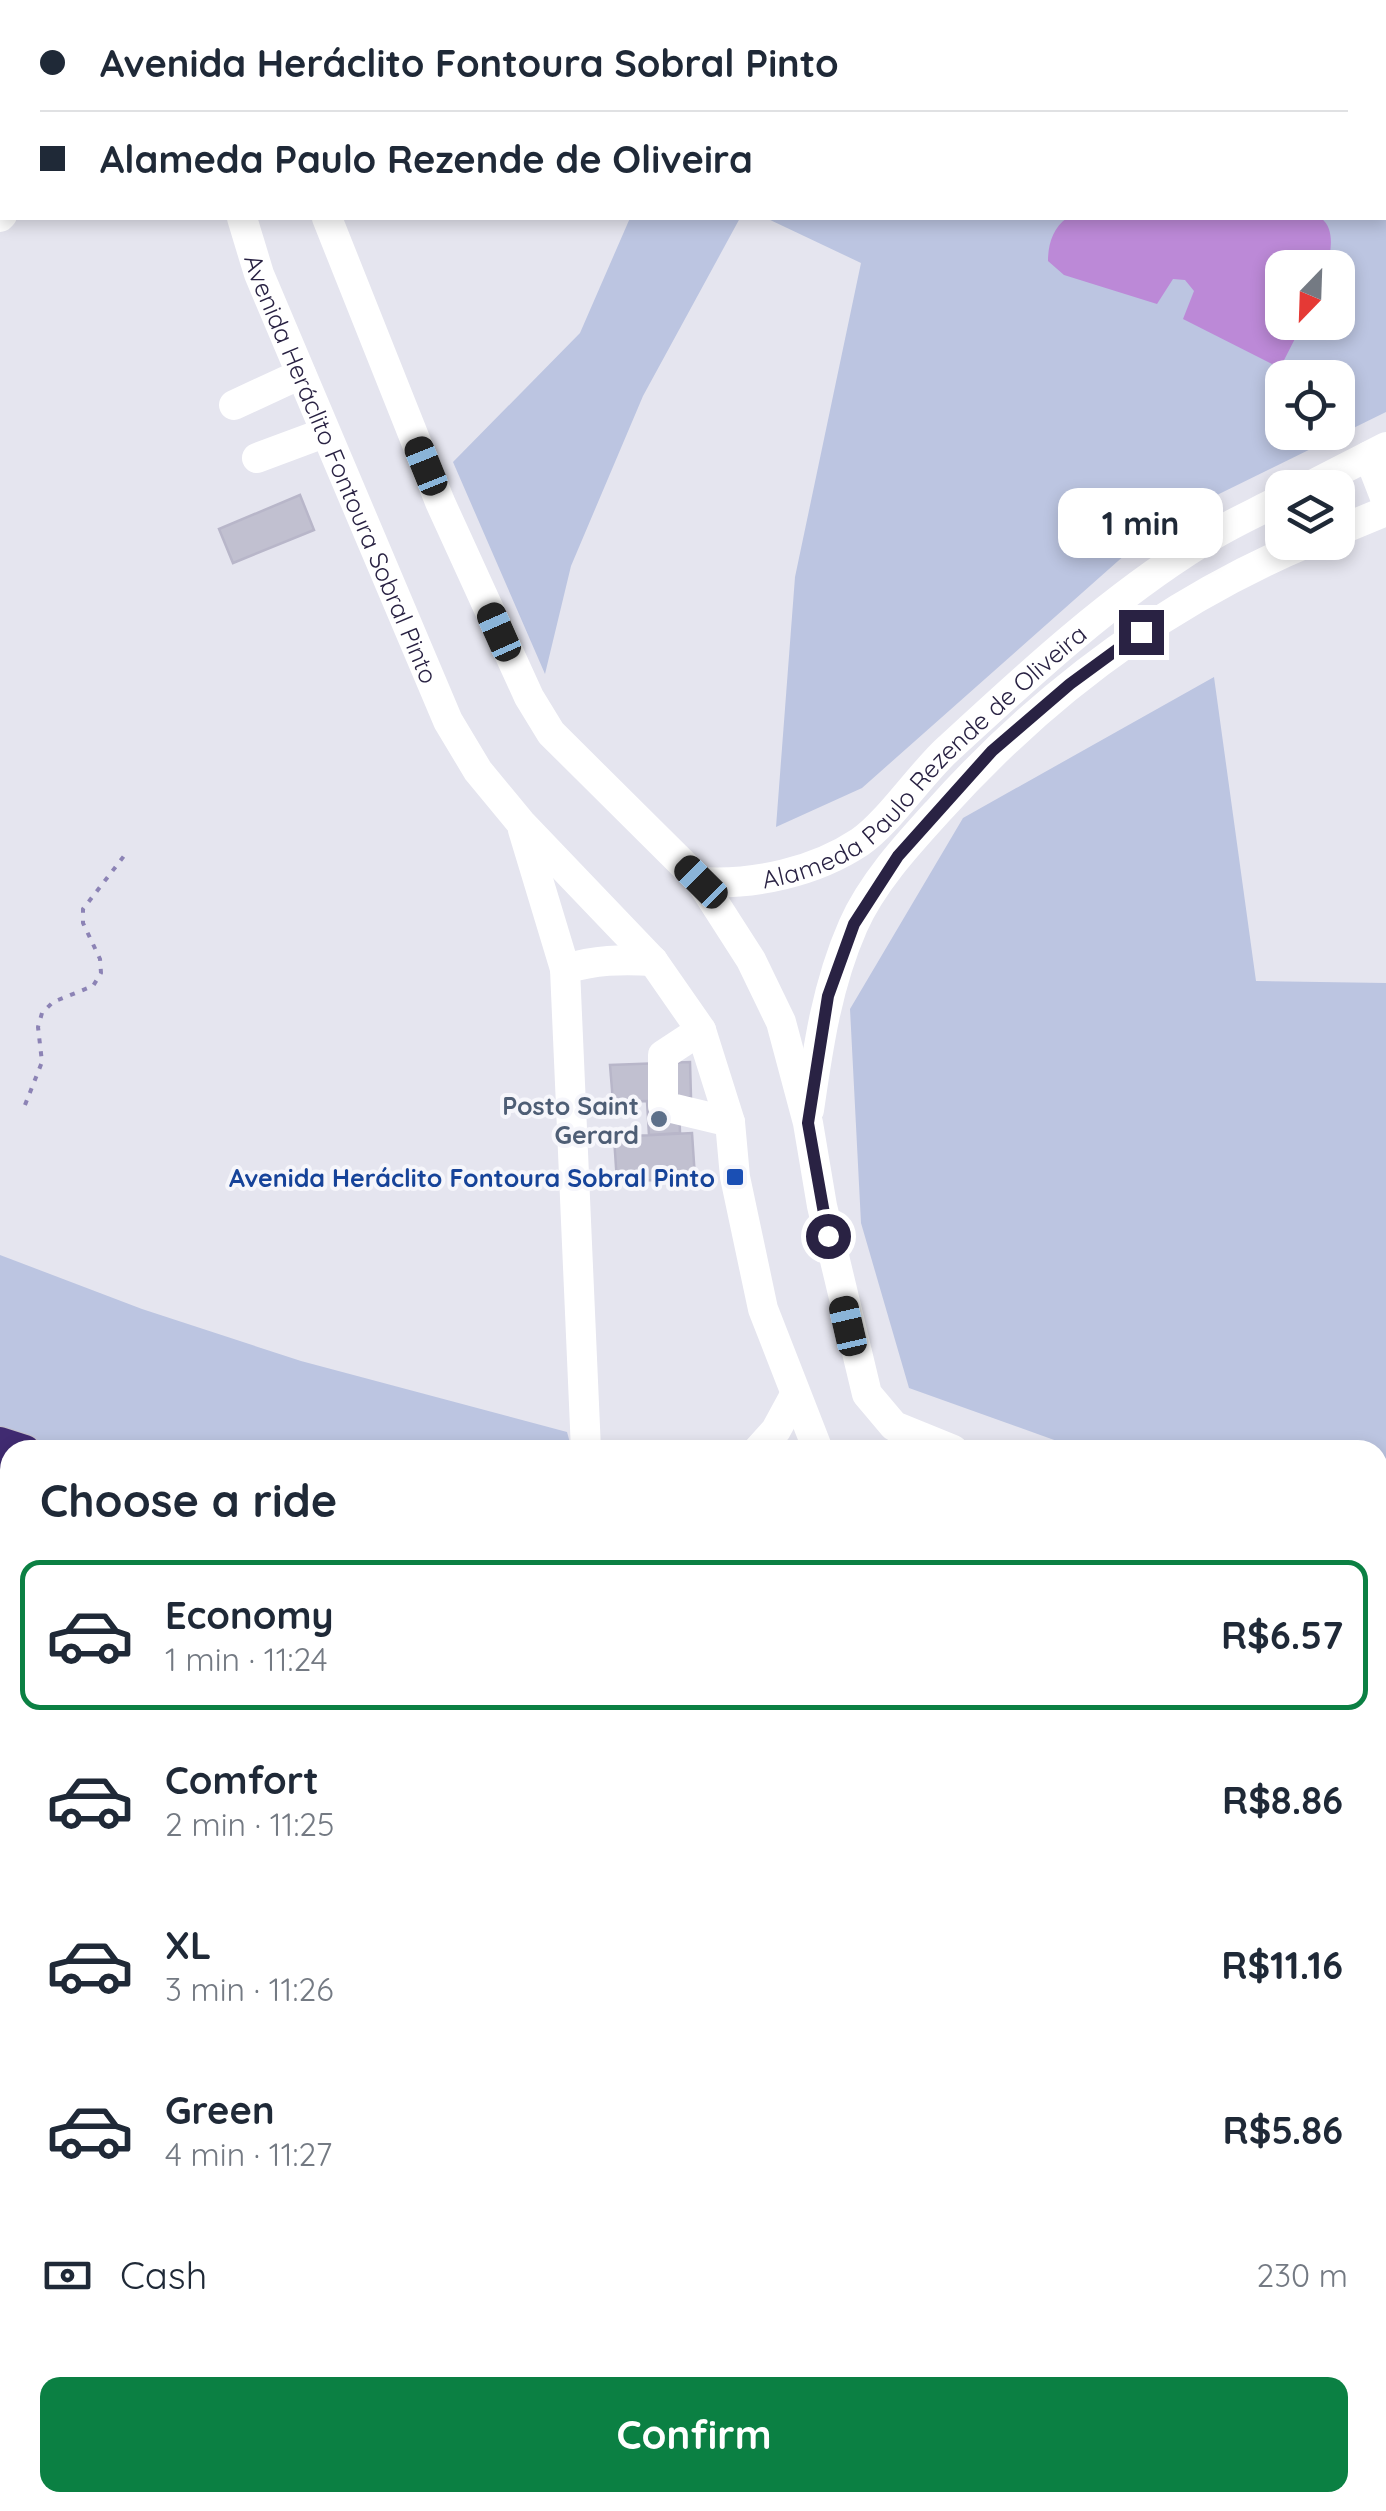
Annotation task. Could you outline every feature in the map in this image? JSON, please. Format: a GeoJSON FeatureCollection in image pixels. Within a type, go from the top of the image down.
{"type":"FeatureCollection","features":[{"type":"Feature","properties":{"kind":"street","name":"Avenida Heráclito Fontoura Sobral Pinto"},"geometry":{"type":"LineString","coordinates":[[243,220],[259,274],[324,433],[448,721],[478,771],[521,823],[653,961],[702,1030],[730,1122],[735,1177],[763,1309],[814,1440]]}},
{"type":"Feature","properties":{"kind":"street"},"geometry":{"type":"LineString","coordinates":[[328,220],[440,502],[529,697],[552,733],[701,882],[752,960],[781,1022],[808,1123],[822,1206],[867,1394],[894,1426],[927,1440]]}},
{"type":"Feature","properties":{"kind":"street"},"geometry":{"type":"LineString","coordinates":[[234,405],[301,374]]}},
{"type":"Feature","properties":{"kind":"street"},"geometry":{"type":"LineString","coordinates":[[257,458],[324,433]]}},
{"type":"Feature","properties":{"kind":"street"},"geometry":{"type":"LineString","coordinates":[[1342,470],[1377,452],[1386,500]]}},
{"type":"Feature","properties":{"kind":"street","name":"Alameda Paulo Rezende de Oliveira"},"geometry":{"type":"LineString","coordinates":[[701,882],[734,884],[767,878],[831,859],[864,839],[935,760],[1047,657],[1202,542],[1265,508]]}},
{"type":"Feature","properties":{"kind":"street"},"geometry":{"type":"LineString","coordinates":[[1355,524],[1386,511]]}},
{"type":"Feature","properties":{"kind":"street"},"geometry":{"type":"LineString","coordinates":[[1246,518],[1265,561]]}},
{"type":"Feature","properties":{"kind":"street","name":"Alameda Paulo Rezende de Oliveira"},"geometry":{"type":"LineString","coordinates":[[808,1123],[828,996],[854,924],[898,856],[992,751],[1070,684],[1192,600],[1265,561]]}},
{"type":"Feature","properties":{"kind":"street"},"geometry":{"type":"LineString","coordinates":[[521,823],[565,969],[586,1440]]}},
{"type":"Feature","properties":{"kind":"street"},"geometry":{"type":"LineString","coordinates":[[565,969],[615,959],[653,961]]}},
{"type":"Feature","properties":{"kind":"street"},"geometry":{"type":"LineString","coordinates":[[702,1030],[662,1056],[664,1106],[730,1122]]}},
{"type":"Feature","properties":{"kind":"street"},"geometry":{"type":"LineString","coordinates":[[767,1440],[795,1395]]}},
{"type":"Feature","properties":{"kind":"path"},"geometry":{"type":"LineString","coordinates":[[24,1105],[42,1062],[38,1026],[42,1012],[54,1002],[93,986],[101,972],[100,958],[83,923],[83,908],[124,856]]}},
{"type":"Feature","properties":{"kind":"shaded area"},"geometry":{"type":"Polygon","coordinates":[[[629,220],[739,220],[643,396],[571,566],[545,674],[453,462],[580,333],[629,220]]]}},
{"type":"Feature","properties":{"kind":"shaded area"},"geometry":{"type":"Polygon","coordinates":[[[770,220],[1386,220],[1386,412],[1355,427],[1355,360],[1265,360],[1265,450],[1309,450],[1162,522],[862,788],[776,827],[795,577],[861,263],[770,220]]]}},
{"type":"Feature","properties":{"kind":"shaded area"},"geometry":{"type":"Polygon","coordinates":[[[1064,220],[1323,220],[1331,248],[1265,250],[1265,340],[1294,340],[1284,360],[1265,360],[1183,319],[1194,291],[1185,280],[1173,279],[1157,304],[1064,275],[1048,261],[1055,232],[1064,220]]]}},
{"type":"Feature","properties":{"kind":"shaded area"},"geometry":{"type":"Polygon","coordinates":[[[1214,677],[1256,981],[1386,983],[1386,1440],[1054,1440],[909,1388],[861,1223],[850,1009],[963,818],[1214,677]]]}},
{"type":"Feature","properties":{"kind":"shaded area"},"geometry":{"type":"Polygon","coordinates":[[[0,1255],[142,1309],[301,1361],[567,1432],[569,1440],[21,1440],[0,1434],[0,1255]]]}},
{"type":"Feature","properties":{"kind":"building"},"geometry":{"type":"Polygon","coordinates":[[[300,495],[314,530],[233,563],[219,529],[300,495]]]}},
{"type":"Feature","properties":{"kind":"building"},"geometry":{"type":"Polygon","coordinates":[[[690,1062],[691,1097],[679,1098],[680,1133],[649,1135],[647,1101],[613,1102],[610,1065],[690,1062]]]}},
{"type":"Feature","properties":{"kind":"building"},"geometry":{"type":"Polygon","coordinates":[[[692,1133],[695,1178],[617,1182],[614,1137],[692,1133]]]}},
{"type":"Feature","properties":{"kind":"place","name":"Posto Saint Gerard"},"geometry":{"type":"Point","coordinates":[659,1119]}},
{"type":"Feature","properties":{"kind":"place","name":"Avenida Heráclito Fontoura Sobral Pinto"},"geometry":{"type":"Point","coordinates":[735,1177]}},
{"type":"Feature","properties":{"kind":"route"},"geometry":{"type":"LineString","coordinates":[[828,1236],[808,1123],[828,996],[854,924],[898,856],[992,751],[1070,684],[1141,632]]}}]}
